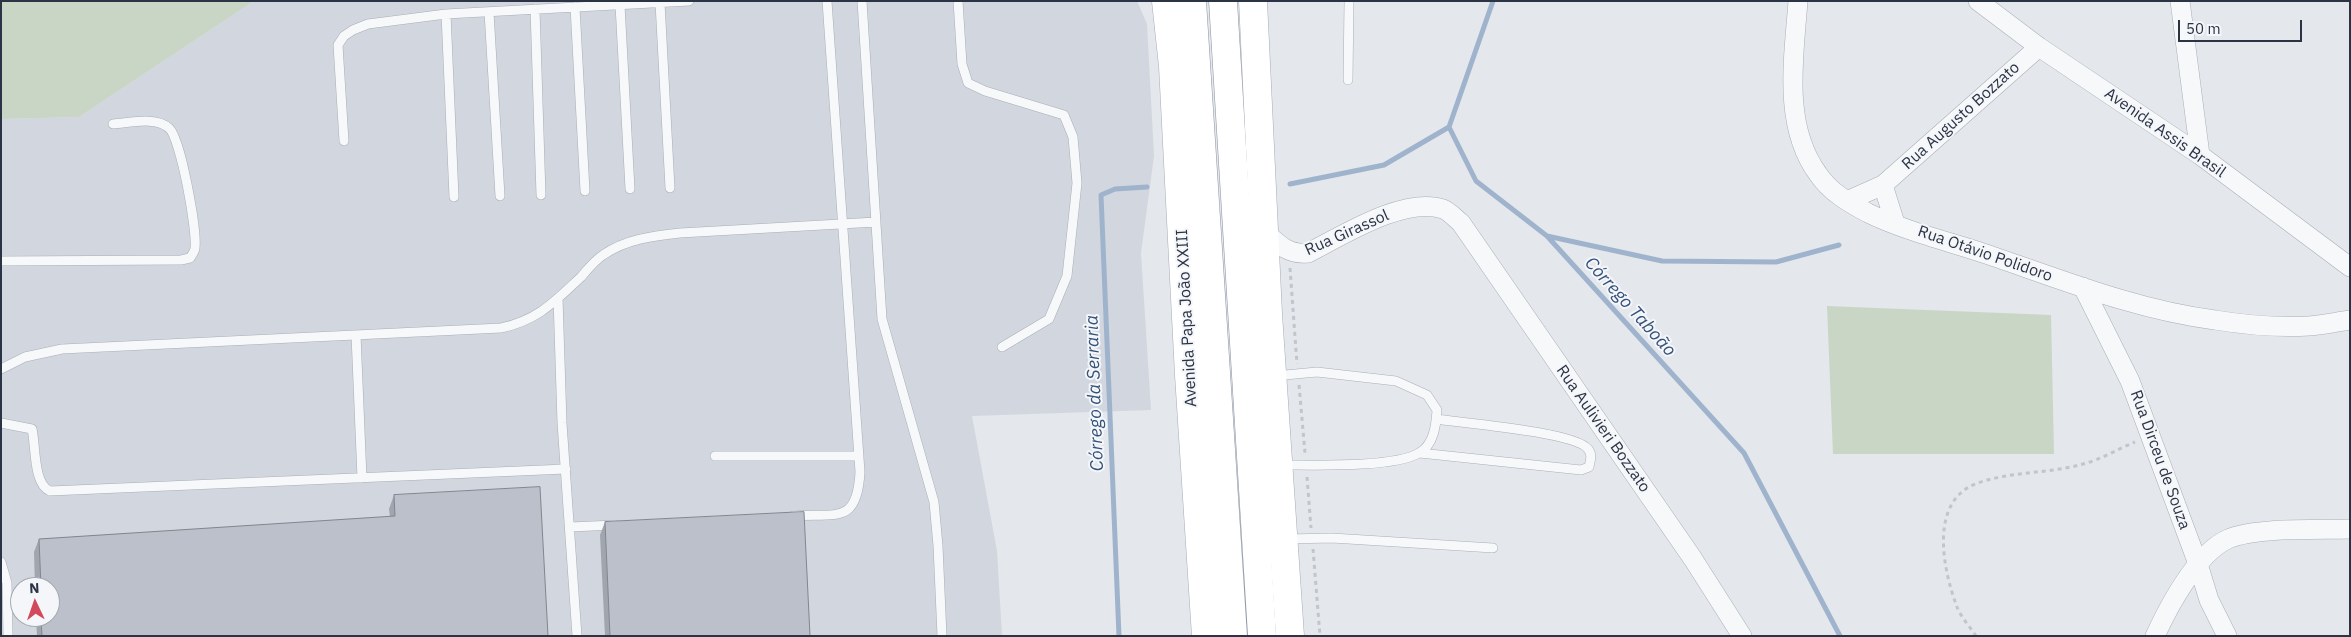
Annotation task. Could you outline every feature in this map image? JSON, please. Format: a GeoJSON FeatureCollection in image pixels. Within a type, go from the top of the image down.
{"type":"FeatureCollection","features":[{"type":"Feature","properties":{"kind":"main road","name":"Avenida Papa João XXIII"},"geometry":{"type":"LineString","coordinates":[[1166,1],[1174,76],[1189,375],[1206,636]]}},
{"type":"Feature","properties":{"kind":"main road","name":"Avenida Papa João XXIII"},"geometry":{"type":"LineString","coordinates":[[1192,1],[1233,636]]}},
{"type":"Feature","properties":{"kind":"main road"},"geometry":{"type":"LineString","coordinates":[[1223,1],[1272,375],[1262,636]]}},
{"type":"Feature","properties":{"kind":"main road"},"geometry":{"type":"LineString","coordinates":[[1253,1],[1272,375],[1290,636]]}},
{"type":"Feature","properties":{"kind":"street","name":"Rua Otávio Polidoro"},"geometry":{"type":"LineString","coordinates":[[1798,1],[1792,74],[1798,128],[1806,152],[1817,174],[1835,194],[1869,214],[2084,287],[2162,311],[2213,320],[2269,326],[2309,326],[2347,319]]}},
{"type":"Feature","properties":{"kind":"street","name":"Avenida Assis Brasil"},"geometry":{"type":"LineString","coordinates":[[1978,1],[2039,47],[2200,155],[2350,268]]}},
{"type":"Feature","properties":{"kind":"street"},"geometry":{"type":"LineString","coordinates":[[2180,1],[2200,155]]}},
{"type":"Feature","properties":{"kind":"street","name":"Rua Augusto Bozzato"},"geometry":{"type":"LineString","coordinates":[[1847,201],[1883,185],[2039,47]]}},
{"type":"Feature","properties":{"kind":"street"},"geometry":{"type":"LineString","coordinates":[[1883,185],[1895,223]]}},
{"type":"Feature","properties":{"kind":"street","name":"Rua Girassol"},"geometry":{"type":"LineString","coordinates":[[1264,231],[1288,252],[1297,254],[1308,253],[1375,219],[1420,206],[1444,209],[1461,223]]}},
{"type":"Feature","properties":{"kind":"street","name":"Rua Aulivieri Bozzato"},"geometry":{"type":"LineString","coordinates":[[1461,223],[1692,559],[1742,636]]}},
{"type":"Feature","properties":{"kind":"street","name":"Rua Dirceu de Souza"},"geometry":{"type":"LineString","coordinates":[[2084,287],[2130,381],[2198,564],[2208,600],[2227,636]]}},
{"type":"Feature","properties":{"kind":"street"},"geometry":{"type":"LineString","coordinates":[[2155,636],[2165,615],[2198,564],[2210,550],[2227,539],[2248,533],[2350,529]]}},
{"type":"Feature","properties":{"kind":"lane"},"geometry":{"type":"LineString","coordinates":[[344,141],[338,45],[344,36],[353,30],[368,24],[446,14],[689,1]]}},
{"type":"Feature","properties":{"kind":"lane"},"geometry":{"type":"LineString","coordinates":[[786,516],[845,513],[852,508],[859,488],[859,456],[841,224],[827,1]]}},
{"type":"Feature","properties":{"kind":"lane"},"geometry":{"type":"LineString","coordinates":[[862,1],[878,283],[882,320],[934,502],[942,636]]}},
{"type":"Feature","properties":{"kind":"lane"},"geometry":{"type":"LineString","coordinates":[[958,1],[962,64],[968,83],[985,91],[1064,115],[1073,137],[1077,183],[1067,276],[1049,319],[1002,347]]}},
{"type":"Feature","properties":{"kind":"lane"},"geometry":{"type":"LineString","coordinates":[[1348,80],[1349,1]]}},
{"type":"Feature","properties":{"kind":"lane"},"geometry":{"type":"LineString","coordinates":[[660,3],[670,188]]}},
{"type":"Feature","properties":{"kind":"lane"},"geometry":{"type":"LineString","coordinates":[[620,5],[630,189]]}},
{"type":"Feature","properties":{"kind":"lane"},"geometry":{"type":"LineString","coordinates":[[575,7],[585,191]]}},
{"type":"Feature","properties":{"kind":"lane"},"geometry":{"type":"LineString","coordinates":[[534,9],[541,195]]}},
{"type":"Feature","properties":{"kind":"lane"},"geometry":{"type":"LineString","coordinates":[[489,12],[500,196]]}},
{"type":"Feature","properties":{"kind":"lane"},"geometry":{"type":"LineString","coordinates":[[446,14],[454,197]]}},
{"type":"Feature","properties":{"kind":"lane"},"geometry":{"type":"LineString","coordinates":[[1,261],[181,260],[190,258],[195,249],[194,230],[180,152],[175,137],[170,129],[160,123],[113,124]]}},
{"type":"Feature","properties":{"kind":"lane"},"geometry":{"type":"LineString","coordinates":[[1,369],[25,357],[62,349],[501,328],[522,323],[538,314],[558,298],[602,255],[629,242],[652,236],[680,233],[876,222]]}},
{"type":"Feature","properties":{"kind":"lane"},"geometry":{"type":"LineString","coordinates":[[558,298],[576,636]]}},
{"type":"Feature","properties":{"kind":"lane"},"geometry":{"type":"LineString","coordinates":[[356,335],[362,478]]}},
{"type":"Feature","properties":{"kind":"lane"},"geometry":{"type":"LineString","coordinates":[[1272,375],[1317,372],[1396,381],[1427,395],[1437,410],[1435,433],[1420,453]]}},
{"type":"Feature","properties":{"kind":"lane"},"geometry":{"type":"LineString","coordinates":[[1279,465],[1400,460],[1420,453],[1580,470],[1589,468],[1591,456],[1588,448],[1565,436],[1436,419]]}},
{"type":"Feature","properties":{"kind":"lane"},"geometry":{"type":"LineString","coordinates":[[1,423],[32,429],[39,480],[45,489],[50,491],[566,469]]}},
{"type":"Feature","properties":{"kind":"lane"},"geometry":{"type":"LineString","coordinates":[[715,456],[859,456]]}},
{"type":"Feature","properties":{"kind":"lane"},"geometry":{"type":"LineString","coordinates":[[570,527],[629,524]]}},
{"type":"Feature","properties":{"kind":"lane"},"geometry":{"type":"LineString","coordinates":[[1284,538],[1493,548]]}},
{"type":"Feature","properties":{"kind":"lane"},"geometry":{"type":"LineString","coordinates":[[1,562],[7,583],[8,636]]}},
{"type":"Feature","properties":{"kind":"path"},"geometry":{"type":"LineString","coordinates":[[1288,252],[1272,375],[1306,465],[1320,636]]}},
{"type":"Feature","properties":{"kind":"path"},"geometry":{"type":"LineString","coordinates":[[1976,636],[1958,608],[1944,560],[1946,518],[1951,502],[1958,494],[1976,483],[2006,476],[2064,469],[2085,464],[2151,436]]}},
{"type":"Feature","properties":{"kind":"shaded area"},"geometry":{"type":"Polygon","coordinates":[[[254,1],[1137,1],[1147,24],[1154,156],[1141,253],[1151,410],[972,416],[997,551],[1002,636],[1,636],[1,119],[79,117],[254,1]]]}},
{"type":"Feature","properties":{"kind":"green space"},"geometry":{"type":"Polygon","coordinates":[[[1,1],[254,1],[79,117],[1,119],[1,1]]]}},
{"type":"Feature","properties":{"kind":"green space"},"geometry":{"type":"Polygon","coordinates":[[[1827,306],[2051,315],[2054,454],[1833,454],[1827,306]]]}},
{"type":"Feature","properties":{"kind":"building"},"geometry":{"type":"Polygon","coordinates":[[[540,487],[548,636],[42,636],[42,627],[60,627],[60,577],[41,577],[39,539],[395,516],[394,495],[540,487]]]}},
{"type":"Feature","properties":{"kind":"building"},"geometry":{"type":"Polygon","coordinates":[[[804,512],[810,636],[610,636],[605,522],[804,512]]]}},
{"type":"Feature","properties":{"kind":"waterway","name":"Córrego Taboão"},"geometry":{"type":"LineString","coordinates":[[1493,1],[1449,127],[1476,181],[1547,236],[1744,453],[1840,636]]}},
{"type":"Feature","properties":{"kind":"waterway","name":"Córrego da Serraria"},"geometry":{"type":"LineString","coordinates":[[1290,184],[1384,165],[1449,127]]}},
{"type":"Feature","properties":{"kind":"waterway","name":"Córrego da Serraria"},"geometry":{"type":"LineString","coordinates":[[1119,636],[1101,195],[1115,189],[1147,187]]}},
{"type":"Feature","properties":{"kind":"waterway"},"geometry":{"type":"LineString","coordinates":[[1547,236],[1662,261],[1776,262],[1839,245]]}}]}
